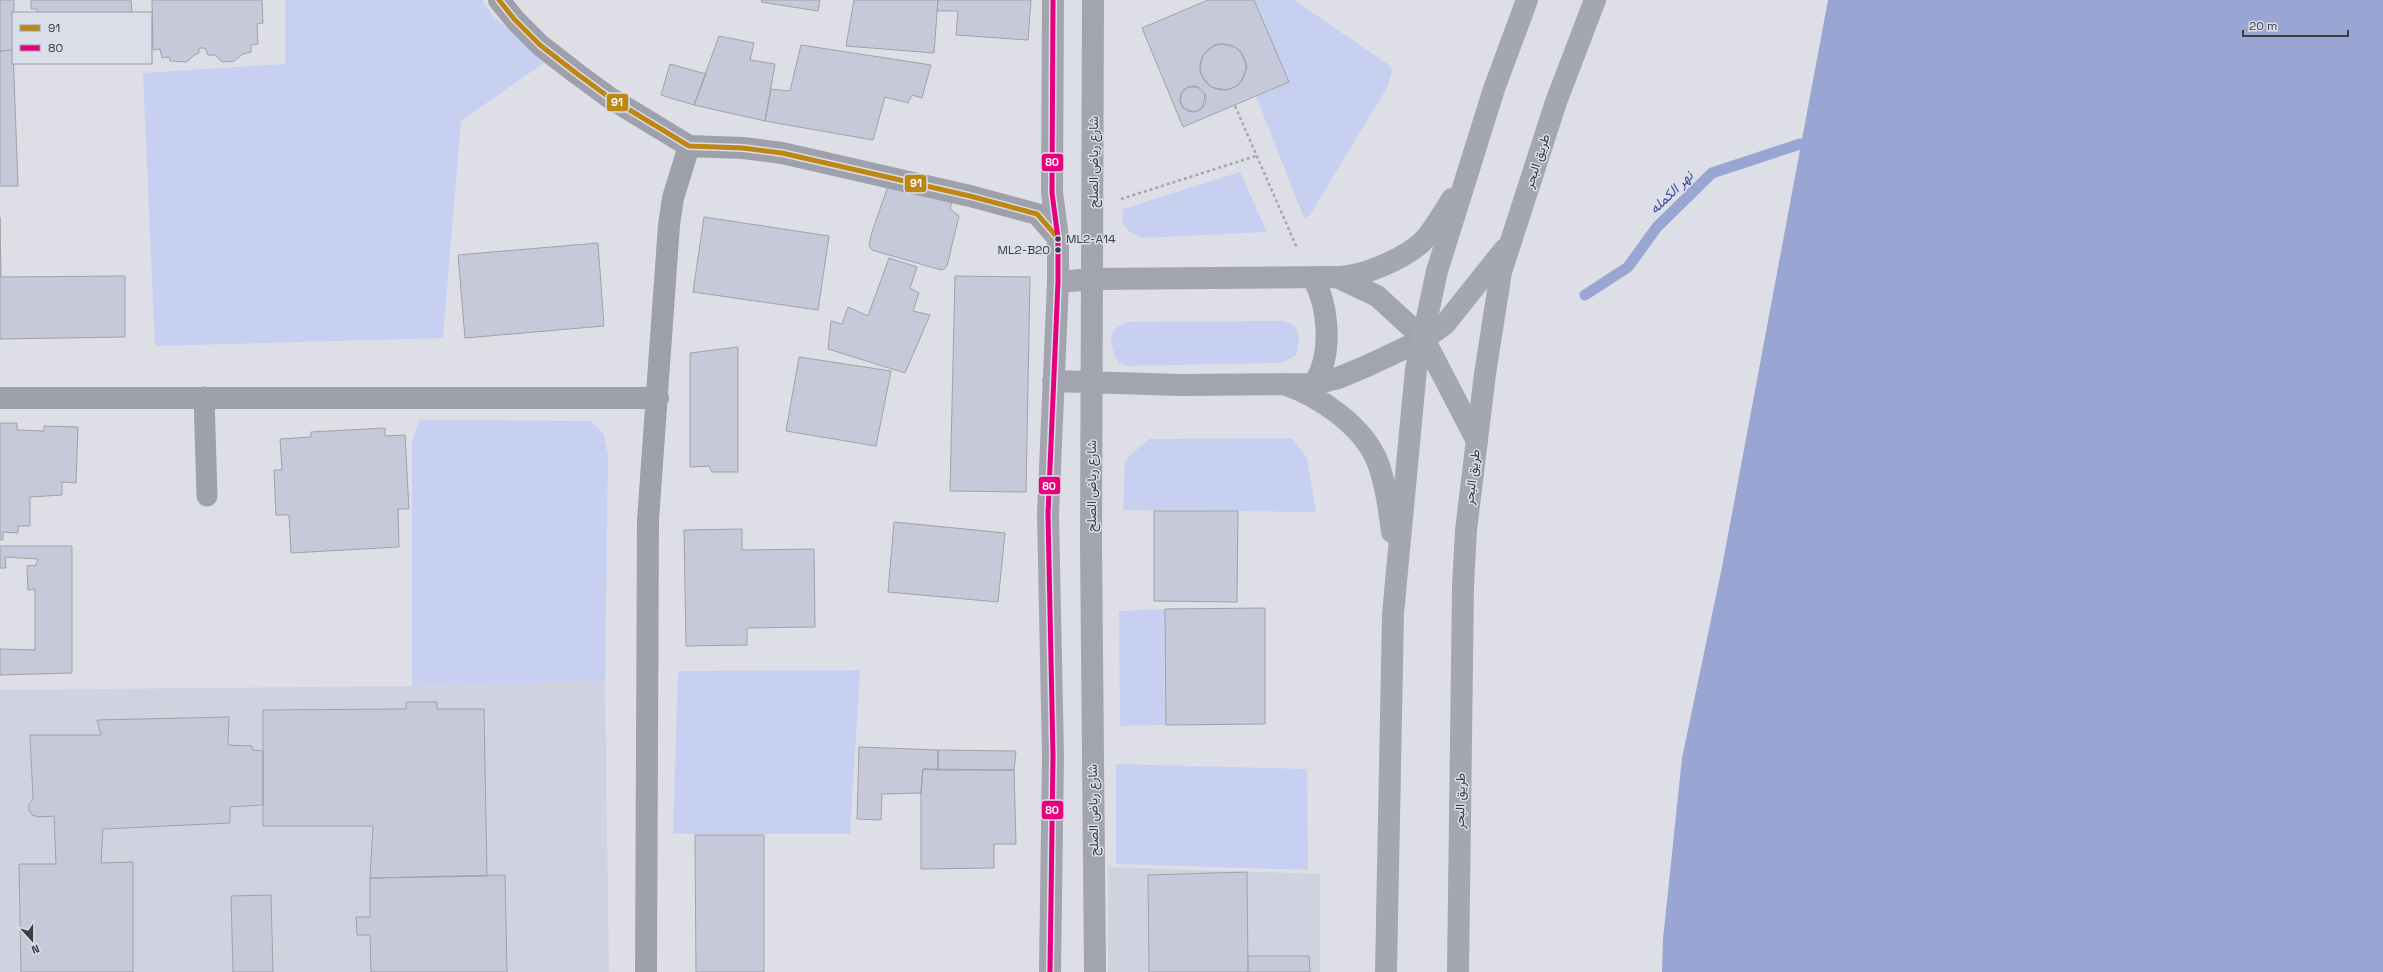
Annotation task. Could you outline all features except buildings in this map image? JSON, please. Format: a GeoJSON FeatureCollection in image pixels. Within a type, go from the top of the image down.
{"type":"FeatureCollection","features":[{"type":"Feature","properties":{"kind":"highway"},"geometry":{"type":"LineString","coordinates":[[1386,972],[1392,622],[1416,369],[1424,339],[1437,271],[1494,89],[1526,0]]}},
{"type":"Feature","properties":{"kind":"highway","name":"طريق البحر"},"geometry":{"type":"LineString","coordinates":[[1458,972],[1463,586],[1466,530],[1477,441],[1501,272],[1556,102],[1595,0]]}},
{"type":"Feature","properties":{"kind":"highway"},"geometry":{"type":"LineString","coordinates":[[1337,277],[1347,277],[1389,262],[1425,239],[1470,167]]}},
{"type":"Feature","properties":{"kind":"highway"},"geometry":{"type":"LineString","coordinates":[[1424,339],[1445,324],[1511,241]]}},
{"type":"Feature","properties":{"kind":"highway"},"geometry":{"type":"LineString","coordinates":[[1424,339],[1477,441]]}},
{"type":"Feature","properties":{"kind":"highway"},"geometry":{"type":"LineString","coordinates":[[1284,384],[1308,394],[1337,413],[1352,427],[1378,461],[1389,511],[1396,578]]}},
{"type":"Feature","properties":{"kind":"main road"},"geometry":{"type":"LineString","coordinates":[[1050,972],[1053,756],[1048,514],[1052,381],[1058,282],[1058,238],[1052,193],[1053,0]]}},
{"type":"Feature","properties":{"kind":"main road","name":"شارع رياض الصلح"},"geometry":{"type":"LineString","coordinates":[[1093,0],[1091,543],[1095,972]]}},
{"type":"Feature","properties":{"kind":"main road"},"geometry":{"type":"LineString","coordinates":[[1052,381],[1092,383],[1314,384],[1338,378],[1424,339],[1377,296],[1337,277],[1092,279],[1058,282]]}},
{"type":"Feature","properties":{"kind":"main road"},"geometry":{"type":"LineString","coordinates":[[1311,278],[1322,303],[1327,333],[1320,376],[1314,384]]}},
{"type":"Feature","properties":{"kind":"street"},"geometry":{"type":"LineString","coordinates":[[499,0],[515,20],[540,45],[576,73],[610,98],[689,146],[743,148],[782,154],[970,196],[1037,214],[1058,238]]}},
{"type":"Feature","properties":{"kind":"street"},"geometry":{"type":"LineString","coordinates":[[646,972],[648,520],[658,398],[660,345],[672,205],[689,146]]}},
{"type":"Feature","properties":{"kind":"street"},"geometry":{"type":"LineString","coordinates":[[0,398],[658,398]]}},
{"type":"Feature","properties":{"kind":"lane"},"geometry":{"type":"LineString","coordinates":[[204,397],[207,496]]}},
{"type":"Feature","properties":{"kind":"path"},"geometry":{"type":"LineString","coordinates":[[1235,106],[1311,278]]}},
{"type":"Feature","properties":{"kind":"path"},"geometry":{"type":"LineString","coordinates":[[1092,199],[1123,199],[1256,156]]}},
{"type":"Feature","properties":{"kind":"shaded area"},"geometry":{"type":"Polygon","coordinates":[[[285,0],[482,0],[494,17],[545,62],[461,121],[443,338],[155,346],[143,73],[285,64],[285,0]]]}},
{"type":"Feature","properties":{"kind":"shaded area"},"geometry":{"type":"Polygon","coordinates":[[[1254,0],[1294,0],[1389,65],[1392,70],[1388,86],[1310,215],[1304,218],[1256,96],[1289,82],[1254,0]]]}},
{"type":"Feature","properties":{"kind":"shaded area"},"geometry":{"type":"Polygon","coordinates":[[[1828,0],[2383,0],[2383,972],[1662,972],[1663,939],[1682,758],[1722,567],[1828,0]]]}},
{"type":"Feature","properties":{"kind":"shaded area"},"geometry":{"type":"Polygon","coordinates":[[[1240,172],[1267,232],[1142,238],[1130,232],[1122,223],[1123,209],[1240,172]]]}},
{"type":"Feature","properties":{"kind":"shaded area"},"geometry":{"type":"Polygon","coordinates":[[[1283,321],[1289,323],[1297,329],[1299,343],[1296,355],[1286,361],[1276,363],[1128,366],[1118,363],[1111,344],[1112,333],[1115,329],[1128,322],[1283,321]]]}},
{"type":"Feature","properties":{"kind":"shaded area"},"geometry":{"type":"Polygon","coordinates":[[[420,420],[591,421],[603,433],[608,454],[605,681],[412,686],[412,441],[420,420]]]}},
{"type":"Feature","properties":{"kind":"shaded area"},"geometry":{"type":"Polygon","coordinates":[[[1292,438],[1307,458],[1316,512],[1123,510],[1125,460],[1149,439],[1292,438]]]}},
{"type":"Feature","properties":{"kind":"shaded area"},"geometry":{"type":"Polygon","coordinates":[[[1165,609],[1166,725],[1120,726],[1119,611],[1165,609]]]}},
{"type":"Feature","properties":{"kind":"shaded area"},"geometry":{"type":"Polygon","coordinates":[[[860,670],[850,834],[673,834],[678,671],[860,670]]]}},
{"type":"Feature","properties":{"kind":"shaded area"},"geometry":{"type":"Polygon","coordinates":[[[605,681],[609,972],[0,972],[0,690],[412,686],[605,681]]]}},
{"type":"Feature","properties":{"kind":"shaded area"},"geometry":{"type":"Polygon","coordinates":[[[1116,764],[1307,769],[1308,870],[1116,864],[1116,764]]]}},
{"type":"Feature","properties":{"kind":"shaded area"},"geometry":{"type":"Polygon","coordinates":[[[1108,867],[1320,874],[1320,972],[1108,972],[1108,867]]]}},
{"type":"Feature","properties":{"kind":"waterway","name":"نهر الكمله"},"geometry":{"type":"LineString","coordinates":[[1585,295],[1628,267],[1657,227],[1712,173],[1800,144]]}},
{"type":"Feature","properties":{"kind":"transit line","name":"91"},"geometry":{"type":"LineString","coordinates":[[499,0],[515,20],[540,45],[576,73],[610,98],[689,146],[743,148],[782,153],[970,196],[1037,214],[1058,238]]}},
{"type":"Feature","properties":{"kind":"transit line","name":"80"},"geometry":{"type":"LineString","coordinates":[[1050,972],[1053,756],[1048,514],[1058,282],[1058,238],[1052,193],[1053,0]]}},
{"type":"Feature","properties":{"kind":"place","name":"ML2-A14"},"geometry":{"type":"Point","coordinates":[1058,239]}},
{"type":"Feature","properties":{"kind":"place","name":"ML2-B20"},"geometry":{"type":"Point","coordinates":[1058,250]}}]}
